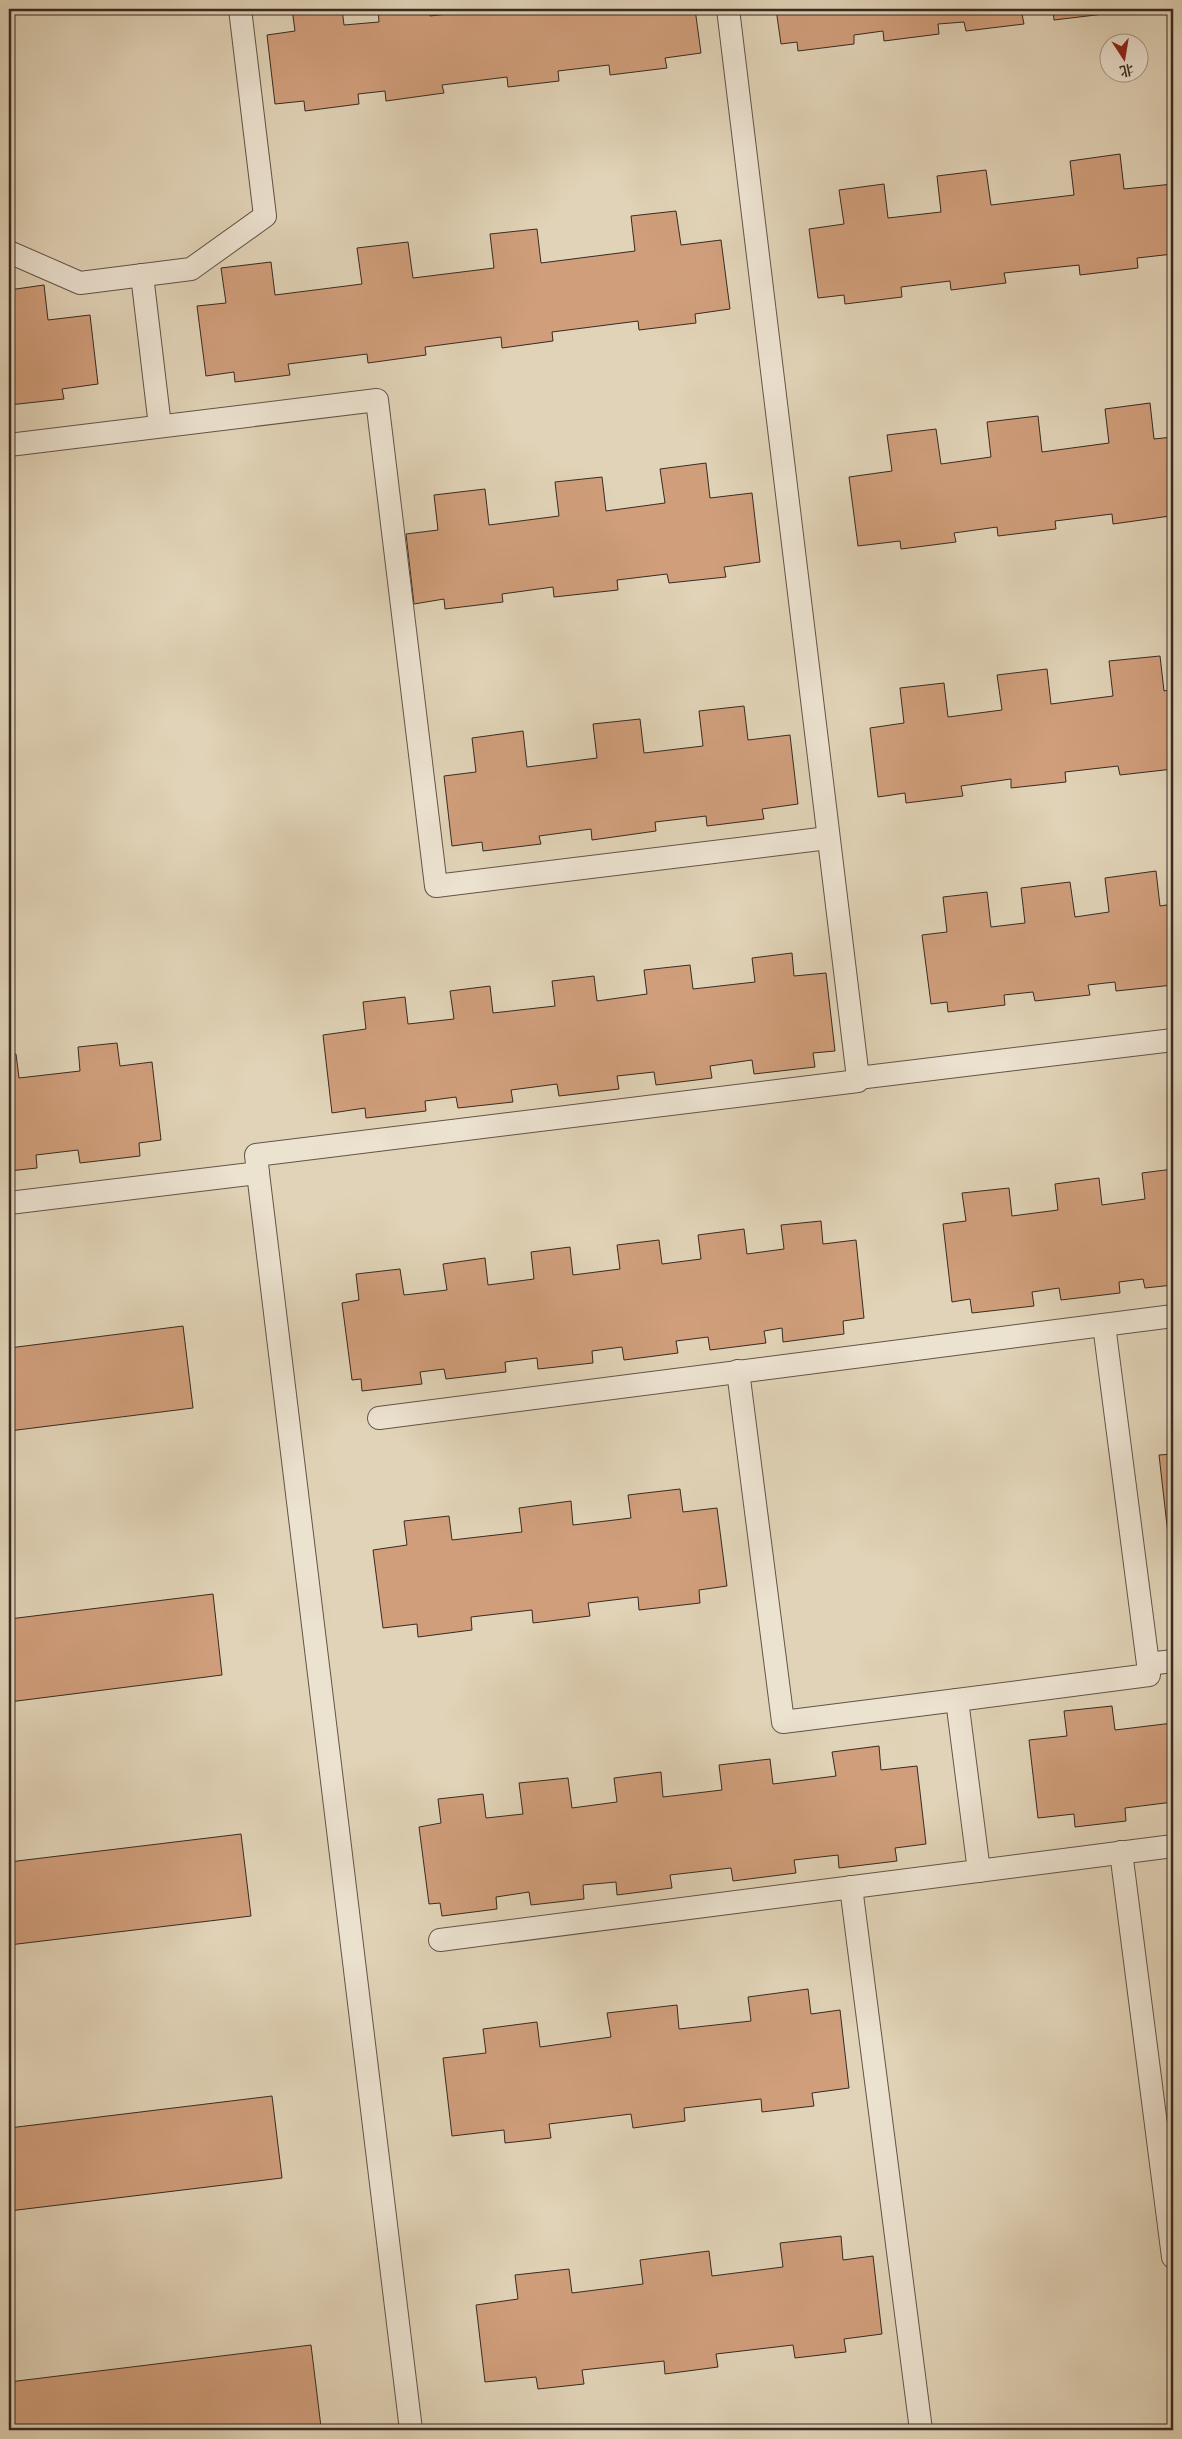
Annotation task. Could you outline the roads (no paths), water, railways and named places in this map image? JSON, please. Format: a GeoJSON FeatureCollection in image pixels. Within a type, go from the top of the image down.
{"type":"FeatureCollection","features":[{"type":"Feature","properties":{"kind":"lane"},"geometry":{"type":"LineString","coordinates":[[9,252],[80,282],[191,269],[265,216],[240,9]]}},
{"type":"Feature","properties":{"kind":"lane"},"geometry":{"type":"LineString","coordinates":[[728,9],[858,1078]]}},
{"type":"Feature","properties":{"kind":"lane"},"geometry":{"type":"LineString","coordinates":[[142,275],[160,426]]}},
{"type":"Feature","properties":{"kind":"lane"},"geometry":{"type":"LineString","coordinates":[[9,445],[377,400],[436,886],[828,838]]}},
{"type":"Feature","properties":{"kind":"lane"},"geometry":{"type":"LineString","coordinates":[[411,2430],[256,1155],[1173,1040]]}},
{"type":"Feature","properties":{"kind":"lane"},"geometry":{"type":"LineString","coordinates":[[9,1203],[258,1173]]}},
{"type":"Feature","properties":{"kind":"lane"},"geometry":{"type":"LineString","coordinates":[[379,1418],[1173,1316]]}},
{"type":"Feature","properties":{"kind":"lane"},"geometry":{"type":"LineString","coordinates":[[738,1371],[783,1722],[1149,1675],[1104,1325]]}},
{"type":"Feature","properties":{"kind":"lane"},"geometry":{"type":"LineString","coordinates":[[1148,1664],[1173,1661]]}},
{"type":"Feature","properties":{"kind":"lane"},"geometry":{"type":"LineString","coordinates":[[957,1700],[979,1871]]}},
{"type":"Feature","properties":{"kind":"lane"},"geometry":{"type":"LineString","coordinates":[[440,1940],[1173,1846]]}},
{"type":"Feature","properties":{"kind":"lane"},"geometry":{"type":"LineString","coordinates":[[1121,1852],[1173,2257]]}},
{"type":"Feature","properties":{"kind":"lane"},"geometry":{"type":"LineString","coordinates":[[851,1887],[921,2430]]}}]}
